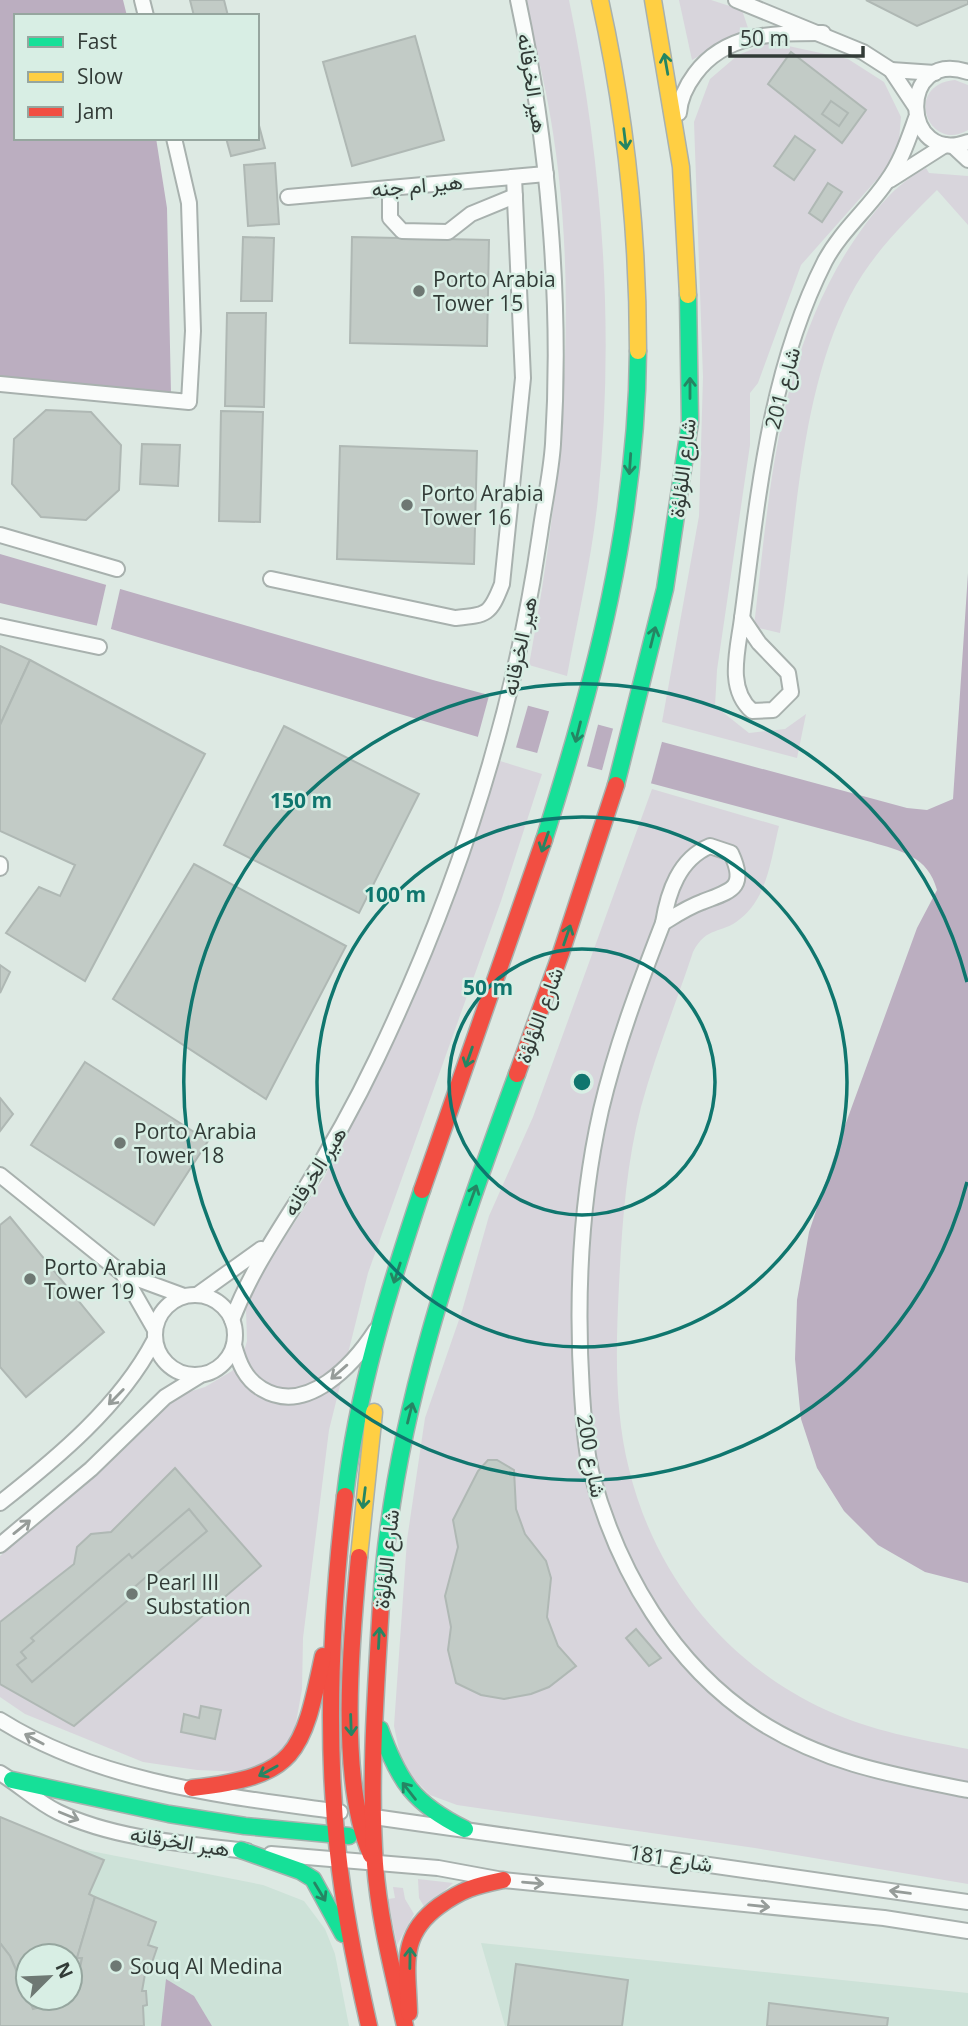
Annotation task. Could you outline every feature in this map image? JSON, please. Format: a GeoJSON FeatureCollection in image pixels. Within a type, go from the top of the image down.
{"type":"FeatureCollection","features":[{"type":"Feature","properties":{"kind":"main road"},"geometry":{"type":"LineString","coordinates":[[192,1788],[244,1781],[266,1774],[286,1758],[303,1732],[310,1714],[330,1623],[345,1499],[382,1320],[423,1189],[566,778],[616,580],[635,400],[636,247],[621,105],[600,0]]}},
{"type":"Feature","properties":{"kind":"main road","name":"شارع اللؤلؤة"},"geometry":{"type":"LineString","coordinates":[[407,2026],[367,1862],[374,1816],[375,1706],[385,1541],[401,1451],[430,1330],[457,1238],[569,929],[614,792],[665,589],[690,422],[690,341],[681,167],[653,0]]}},
{"type":"Feature","properties":{"kind":"main road"},"geometry":{"type":"LineString","coordinates":[[369,2026],[339,1861],[351,1835],[355,1814],[351,1643],[356,1558],[376,1398],[374,1357]]}},
{"type":"Feature","properties":{"kind":"main road"},"geometry":{"type":"LineString","coordinates":[[330,1623],[336,1812],[367,1862],[391,2026]]}},
{"type":"Feature","properties":{"kind":"main road"},"geometry":{"type":"LineString","coordinates":[[375,1706],[387,1751],[409,1793],[432,1814],[465,1829]]}},
{"type":"Feature","properties":{"kind":"main road"},"geometry":{"type":"LineString","coordinates":[[6,1777],[169,1814],[351,1835],[374,1816]]}},
{"type":"Feature","properties":{"kind":"main road"},"geometry":{"type":"LineString","coordinates":[[241,1850],[300,1871],[313,1879],[354,1954]]}},
{"type":"Feature","properties":{"kind":"main road"},"geometry":{"type":"LineString","coordinates":[[407,2026],[408,1953],[416,1928],[443,1900],[464,1888],[503,1880]]}},
{"type":"Feature","properties":{"kind":"street","name":"هير الخرقانه"},"geometry":{"type":"LineString","coordinates":[[232,1320],[268,1242],[340,1131],[378,1056],[433,927],[494,754],[517,665],[553,446],[555,347],[546,174],[539,111],[518,0]]}},
{"type":"Feature","properties":{"kind":"street"},"geometry":{"type":"LineString","coordinates":[[736,0],[823,33],[863,52],[891,70],[916,112],[924,132],[949,145],[968,160]]}},
{"type":"Feature","properties":{"kind":"street"},"geometry":{"type":"LineString","coordinates":[[754,5],[774,33]]}},
{"type":"Feature","properties":{"kind":"street"},"geometry":{"type":"LineString","coordinates":[[681,167],[679,107],[687,85],[709,57],[743,40],[774,33],[823,33]]}},
{"type":"Feature","properties":{"kind":"street"},"geometry":{"type":"LineString","coordinates":[[891,70],[935,73],[963,69]]}},
{"type":"Feature","properties":{"kind":"street","name":"شارع 201"},"geometry":{"type":"LineString","coordinates":[[741,618],[759,643],[788,673],[791,692],[774,710],[752,712],[741,701],[735,686],[741,618],[763,466],[786,363],[825,262],[838,241],[886,183],[901,157],[916,112],[920,87],[935,73]]}},
{"type":"Feature","properties":{"kind":"street"},"geometry":{"type":"LineString","coordinates":[[0,384],[189,402],[193,331],[189,203],[174,140]]}},
{"type":"Feature","properties":{"kind":"street","name":"شارع 201"},"geometry":{"type":"LineString","coordinates":[[886,183],[949,145],[968,142]]}},
{"type":"Feature","properties":{"kind":"street","name":"هير ام جنه"},"geometry":{"type":"LineString","coordinates":[[288,197],[546,174]]}},
{"type":"Feature","properties":{"kind":"street"},"geometry":{"type":"LineString","coordinates":[[271,579],[455,618],[484,615],[494,607],[502,584],[523,377],[514,177]]}},
{"type":"Feature","properties":{"kind":"street"},"geometry":{"type":"LineString","coordinates":[[390,188],[390,218],[402,231],[422,233],[448,232],[471,214],[515,196]]}},
{"type":"Feature","properties":{"kind":"street"},"geometry":{"type":"LineString","coordinates":[[0,534],[117,569]]}},
{"type":"Feature","properties":{"kind":"street"},"geometry":{"type":"LineString","coordinates":[[0,626],[99,647]]}},
{"type":"Feature","properties":{"kind":"street","name":"شارع 200"},"geometry":{"type":"LineString","coordinates":[[663,923],[701,902],[727,895],[738,877],[731,853],[710,846],[690,860],[670,890],[663,923],[630,1007],[601,1112],[587,1194],[579,1279],[584,1427],[591,1473],[609,1531],[625,1569],[643,1600],[706,1678],[740,1708],[800,1744],[862,1769],[968,1790]]}},
{"type":"Feature","properties":{"kind":"street"},"geometry":{"type":"LineString","coordinates":[[0,1175],[123,1274],[218,1303],[232,1320],[234,1345],[241,1367],[256,1385],[276,1396],[297,1397],[314,1391],[345,1367],[382,1320]]}},
{"type":"Feature","properties":{"kind":"street","name":"هير الخرقانه"},"geometry":{"type":"LineString","coordinates":[[190,1296],[234,1271],[268,1242]]}},
{"type":"Feature","properties":{"kind":"street"},"geometry":{"type":"LineString","coordinates":[[123,1274],[155,1335],[160,1356],[170,1368],[183,1375],[199,1376]]}},
{"type":"Feature","properties":{"kind":"street"},"geometry":{"type":"LineString","coordinates":[[0,1503],[88,1426],[128,1385],[155,1335],[165,1308],[190,1296]]}},
{"type":"Feature","properties":{"kind":"street"},"geometry":{"type":"LineString","coordinates":[[0,1545],[91,1469],[165,1397],[199,1376],[222,1366],[234,1345]]}},
{"type":"Feature","properties":{"kind":"street"},"geometry":{"type":"LineString","coordinates":[[0,1720],[57,1751],[88,1764],[192,1788],[374,1816]]}},
{"type":"Feature","properties":{"kind":"street","name":"هير الخرقانه"},"geometry":{"type":"LineString","coordinates":[[6,1777],[56,1811],[130,1834],[241,1850],[367,1862]]}},
{"type":"Feature","properties":{"kind":"street","name":"شارع 181"},"geometry":{"type":"LineString","coordinates":[[374,1816],[968,1902]]}},
{"type":"Feature","properties":{"kind":"street","name":"شارع 181"},"geometry":{"type":"LineString","coordinates":[[367,1862],[438,1868],[503,1880],[884,1918],[968,1931]]}},
{"type":"Feature","properties":{"kind":"shaded area"},"geometry":{"type":"Polygon","coordinates":[[[0,0],[123,0],[126,14],[14,14],[14,140],[156,140],[167,208],[171,393],[0,379],[0,0]]]}},
{"type":"Feature","properties":{"kind":"shaded area"},"geometry":{"type":"Polygon","coordinates":[[[524,0],[569,0],[590,124],[603,248],[605,373],[598,498],[567,676],[529,665],[551,524],[559,452],[566,307],[564,235],[557,163],[546,93],[524,0]]]}},
{"type":"Feature","properties":{"kind":"shaded area"},"geometry":{"type":"Polygon","coordinates":[[[679,0],[711,0],[742,10],[748,28],[692,60],[679,0]]]}},
{"type":"Feature","properties":{"kind":"shaded area"},"geometry":{"type":"Polygon","coordinates":[[[770,42],[848,59],[884,82],[901,117],[899,141],[887,168],[801,265],[758,383],[750,393],[750,445],[717,670],[715,706],[749,733],[785,729],[806,714],[797,758],[662,722],[699,516],[703,377],[694,122],[710,79],[738,55],[770,42]]]}},
{"type":"Feature","properties":{"kind":"shaded area"},"geometry":{"type":"Polygon","coordinates":[[[955,80],[968,85],[968,130],[954,135],[942,133],[933,126],[927,116],[926,104],[929,93],[939,85],[955,80]]]}},
{"type":"Feature","properties":{"kind":"shaded area"},"geometry":{"type":"Polygon","coordinates":[[[926,168],[929,173],[968,176],[968,225],[937,190],[878,253],[850,296],[833,334],[810,418],[780,633],[754,627],[765,526],[781,426],[793,376],[809,329],[829,283],[855,239],[895,190],[926,168]]]}},
{"type":"Feature","properties":{"kind":"shaded area"},"geometry":{"type":"Polygon","coordinates":[[[0,554],[433,680],[907,808],[927,810],[953,799],[968,573],[968,1583],[925,1572],[878,1545],[844,1511],[817,1468],[801,1419],[795,1359],[797,1300],[809,1232],[917,928],[937,890],[927,869],[912,857],[871,842],[485,739],[111,629],[0,603],[0,554]]]}},
{"type":"Feature","properties":{"kind":"shaded area"},"geometry":{"type":"Polygon","coordinates":[[[500,761],[542,774],[501,901],[368,1273],[329,1430],[303,1638],[302,1689],[294,1734],[274,1759],[244,1772],[197,1770],[143,1762],[25,1714],[0,1697],[0,1556],[179,1395],[205,1387],[232,1371],[242,1358],[247,1341],[246,1309],[258,1278],[324,1178],[438,941],[500,761]]]}},
{"type":"Feature","properties":{"kind":"shaded area"},"geometry":{"type":"Polygon","coordinates":[[[652,789],[779,826],[767,876],[757,900],[740,919],[709,934],[698,943],[693,952],[641,1107],[628,1173],[623,1218],[617,1331],[618,1401],[629,1469],[641,1508],[676,1580],[727,1642],[757,1668],[790,1691],[860,1724],[968,1749],[968,1884],[755,1848],[457,1805],[430,1795],[413,1778],[400,1755],[394,1726],[407,1540],[425,1418],[462,1311],[489,1216],[533,1117],[652,789]]]}},
{"type":"Feature","properties":{"kind":"shaded area"},"geometry":{"type":"Polygon","coordinates":[[[0,1825],[45,1842],[263,1885],[304,1901],[325,1929],[335,1954],[349,2026],[0,2026],[0,1825]]]}},
{"type":"Feature","properties":{"kind":"shaded area"},"geometry":{"type":"Polygon","coordinates":[[[418,1879],[453,1883],[425,1908],[419,1898],[418,1879]]]}},
{"type":"Feature","properties":{"kind":"shaded area"},"geometry":{"type":"Polygon","coordinates":[[[393,1887],[403,1888],[405,1899],[414,1914],[397,1945],[388,1899],[395,1898],[393,1887]]]}},
{"type":"Feature","properties":{"kind":"shaded area"},"geometry":{"type":"Polygon","coordinates":[[[481,1943],[968,1993],[968,2026],[505,2026],[481,1943]]]}},
{"type":"Feature","properties":{"kind":"shaded area"},"geometry":{"type":"Polygon","coordinates":[[[166,1979],[194,1996],[212,2026],[161,2026],[166,1979]]]}},
{"type":"Feature","properties":{"kind":"pier"},"geometry":{"type":"Polygon","coordinates":[[[107,581],[121,585],[110,633],[96,629],[107,581]]]}},
{"type":"Feature","properties":{"kind":"pier"},"geometry":{"type":"Polygon","coordinates":[[[490,692],[529,702],[515,751],[477,740],[490,692]]]}},
{"type":"Feature","properties":{"kind":"pier"},"geometry":{"type":"Polygon","coordinates":[[[550,708],[599,721],[586,770],[536,757],[550,708]]]}},
{"type":"Feature","properties":{"kind":"pier"},"geometry":{"type":"Polygon","coordinates":[[[614,725],[663,738],[650,787],[601,774],[614,725]]]}},
{"type":"Feature","properties":{"kind":"building"},"geometry":{"type":"Polygon","coordinates":[[[190,0],[224,0],[228,14],[194,14],[190,0]]]}},
{"type":"Feature","properties":{"kind":"building"},"geometry":{"type":"Polygon","coordinates":[[[866,0],[968,0],[968,4],[917,26],[866,0]]]}},
{"type":"Feature","properties":{"kind":"building"},"geometry":{"type":"Polygon","coordinates":[[[415,36],[444,140],[352,166],[323,62],[415,36]]]}},
{"type":"Feature","properties":{"kind":"building"},"geometry":{"type":"Polygon","coordinates":[[[791,52],[866,110],[842,143],[768,84],[791,52]]]}},
{"type":"Feature","properties":{"kind":"building"},"geometry":{"type":"Polygon","coordinates":[[[831,101],[848,113],[839,126],[822,114],[831,101]]]}},
{"type":"Feature","properties":{"kind":"building"},"geometry":{"type":"Polygon","coordinates":[[[259,126],[265,148],[231,156],[227,140],[259,140],[259,126]]]}},
{"type":"Feature","properties":{"kind":"building"},"geometry":{"type":"Polygon","coordinates":[[[795,136],[815,150],[794,180],[774,166],[795,136]]]}},
{"type":"Feature","properties":{"kind":"building"},"geometry":{"type":"Polygon","coordinates":[[[275,163],[279,224],[248,226],[244,165],[275,163]]]}},
{"type":"Feature","properties":{"kind":"building"},"geometry":{"type":"Polygon","coordinates":[[[828,183],[842,192],[822,222],[809,213],[828,183]]]}},
{"type":"Feature","properties":{"kind":"building"},"geometry":{"type":"Polygon","coordinates":[[[243,237],[274,238],[272,301],[241,301],[243,237]]]}},
{"type":"Feature","properties":{"kind":"building","name":"Porto Arabia Tower 15"},"geometry":{"type":"Polygon","coordinates":[[[352,237],[489,240],[487,346],[350,343],[352,237]]]}},
{"type":"Feature","properties":{"kind":"building"},"geometry":{"type":"Polygon","coordinates":[[[227,313],[266,313],[264,407],[225,406],[227,313]]]}},
{"type":"Feature","properties":{"kind":"building"},"geometry":{"type":"Polygon","coordinates":[[[46,410],[91,412],[121,445],[119,490],[86,520],[41,517],[12,484],[14,439],[46,410]]]}},
{"type":"Feature","properties":{"kind":"building"},"geometry":{"type":"Polygon","coordinates":[[[221,411],[263,412],[260,522],[219,521],[221,411]]]}},
{"type":"Feature","properties":{"kind":"building"},"geometry":{"type":"Polygon","coordinates":[[[142,444],[180,445],[178,486],[140,484],[142,444]]]}},
{"type":"Feature","properties":{"kind":"building","name":"Porto Arabia Tower 16"},"geometry":{"type":"Polygon","coordinates":[[[340,446],[477,451],[474,564],[337,559],[340,446]]]}},
{"type":"Feature","properties":{"kind":"building"},"geometry":{"type":"Polygon","coordinates":[[[0,646],[30,660],[0,725],[0,646]]]}},
{"type":"Feature","properties":{"kind":"building"},"geometry":{"type":"Polygon","coordinates":[[[30,660],[205,754],[85,981],[6,933],[39,887],[60,896],[75,865],[0,831],[0,725],[30,660]]]}},
{"type":"Feature","properties":{"kind":"building"},"geometry":{"type":"Polygon","coordinates":[[[284,726],[419,794],[359,913],[224,845],[284,726]]]}},
{"type":"Feature","properties":{"kind":"building"},"geometry":{"type":"Polygon","coordinates":[[[194,864],[346,946],[266,1099],[113,999],[194,864]]]}},
{"type":"Feature","properties":{"kind":"building"},"geometry":{"type":"Polygon","coordinates":[[[0,965],[10,972],[0,993],[0,965]]]}},
{"type":"Feature","properties":{"kind":"building","name":"Porto Arabia Tower 18"},"geometry":{"type":"Polygon","coordinates":[[[85,1062],[208,1141],[154,1225],[31,1145],[85,1062]]]}},
{"type":"Feature","properties":{"kind":"building"},"geometry":{"type":"Polygon","coordinates":[[[0,1098],[13,1114],[0,1131],[0,1098]]]}},
{"type":"Feature","properties":{"kind":"building","name":"Porto Arabia Tower 19"},"geometry":{"type":"Polygon","coordinates":[[[10,1217],[104,1332],[26,1397],[0,1367],[0,1225],[10,1217]]]}},
{"type":"Feature","properties":{"kind":"building"},"geometry":{"type":"Polygon","coordinates":[[[488,1460],[497,1460],[514,1470],[516,1509],[525,1534],[546,1561],[551,1578],[547,1617],[558,1646],[576,1666],[549,1687],[531,1694],[504,1699],[481,1695],[456,1683],[448,1650],[451,1627],[445,1596],[458,1547],[453,1520],[478,1471],[488,1460]]]}},
{"type":"Feature","properties":{"kind":"building","name":"Pearl III Substation"},"geometry":{"type":"Polygon","coordinates":[[[175,1468],[261,1566],[74,1726],[0,1684],[0,1622],[74,1564],[77,1547],[91,1534],[111,1532],[175,1468]]]}},
{"type":"Feature","properties":{"kind":"building","name":"Pearl III Substation"},"geometry":{"type":"Polygon","coordinates":[[[189,1509],[207,1531],[150,1579],[147,1576],[130,1591],[134,1595],[32,1682],[17,1665],[26,1658],[21,1652],[34,1641],[31,1638],[129,1554],[132,1558],[189,1509]]]}},
{"type":"Feature","properties":{"kind":"building"},"geometry":{"type":"Polygon","coordinates":[[[636,1629],[661,1658],[649,1666],[626,1638],[636,1629]]]}},
{"type":"Feature","properties":{"kind":"building"},"geometry":{"type":"Polygon","coordinates":[[[201,1706],[221,1710],[215,1739],[181,1732],[184,1714],[199,1718],[201,1706]]]}},
{"type":"Feature","properties":{"kind":"building"},"geometry":{"type":"Polygon","coordinates":[[[0,1817],[104,1860],[89,1894],[95,1897],[82,1942],[14,1942],[14,1965],[0,1943],[0,1817]]]}},
{"type":"Feature","properties":{"kind":"building","name":"Souq Al Medina"},"geometry":{"type":"Polygon","coordinates":[[[95,1897],[156,1922],[148,1945],[157,1948],[148,1974],[145,1974],[142,1991],[146,1991],[147,2005],[143,2006],[144,2026],[0,2026],[0,1943],[14,1965],[14,2012],[84,2012],[84,1942],[82,1942],[95,1897]]]}},
{"type":"Feature","properties":{"kind":"building"},"geometry":{"type":"Polygon","coordinates":[[[516,1964],[628,1980],[622,2026],[508,2026],[516,1964]]]}},
{"type":"Feature","properties":{"kind":"building"},"geometry":{"type":"Polygon","coordinates":[[[769,2003],[888,2018],[887,2026],[767,2026],[769,2003]]]}},
{"type":"Feature","properties":{"kind":"traffic: fast"},"geometry":{"type":"LineString","coordinates":[[616,785],[665,589],[690,422],[688,295]]}},
{"type":"Feature","properties":{"kind":"traffic: fast"},"geometry":{"type":"LineString","coordinates":[[544,840],[580,720],[610,599],[630,476],[638,351]]}},
{"type":"Feature","properties":{"kind":"traffic: fast"},"geometry":{"type":"LineString","coordinates":[[381,1604],[387,1535],[412,1401],[449,1269],[517,1074]]}},
{"type":"Feature","properties":{"kind":"traffic: fast"},"geometry":{"type":"LineString","coordinates":[[345,1496],[366,1379],[386,1303],[422,1190]]}},
{"type":"Feature","properties":{"kind":"traffic: fast"},"geometry":{"type":"LineString","coordinates":[[380,1729],[394,1763],[410,1790],[447,1820],[465,1829]]}},
{"type":"Feature","properties":{"kind":"traffic: fast"},"geometry":{"type":"LineString","coordinates":[[12,1780],[169,1814],[245,1826],[349,1836]]}},
{"type":"Feature","properties":{"kind":"traffic: fast"},"geometry":{"type":"LineString","coordinates":[[241,1850],[300,1871],[313,1879],[343,1934]]}},
{"type":"Feature","properties":{"kind":"traffic: slow"},"geometry":{"type":"LineString","coordinates":[[600,0],[617,87],[629,175],[636,262],[638,351]]}},
{"type":"Feature","properties":{"kind":"traffic: slow"},"geometry":{"type":"LineString","coordinates":[[653,0],[681,167],[688,295]]}},
{"type":"Feature","properties":{"kind":"traffic: slow"},"geometry":{"type":"LineString","coordinates":[[359,1557],[374,1412]]}},
{"type":"Feature","properties":{"kind":"traffic: jam"},"geometry":{"type":"LineString","coordinates":[[517,1074],[561,953],[616,785]]}},
{"type":"Feature","properties":{"kind":"traffic: jam"},"geometry":{"type":"LineString","coordinates":[[422,1190],[544,840]]}},
{"type":"Feature","properties":{"kind":"traffic: jam"},"geometry":{"type":"LineString","coordinates":[[345,1496],[333,1629],[332,1764],[344,1896],[369,2026]]}},
{"type":"Feature","properties":{"kind":"traffic: jam"},"geometry":{"type":"LineString","coordinates":[[359,1557],[351,1668],[351,1750],[354,1788],[371,1855]]}},
{"type":"Feature","properties":{"kind":"traffic: jam"},"geometry":{"type":"LineString","coordinates":[[381,1604],[375,1701],[373,1832],[383,1925],[405,2026]]}},
{"type":"Feature","properties":{"kind":"traffic: jam"},"geometry":{"type":"LineString","coordinates":[[192,1788],[254,1776],[274,1767],[289,1755],[300,1738],[308,1717],[323,1656]]}},
{"type":"Feature","properties":{"kind":"traffic: jam"},"geometry":{"type":"LineString","coordinates":[[409,2013],[408,1954],[417,1929],[439,1906],[462,1892],[503,1880]]}},
{"type":"Feature","properties":{"kind":"place","name":"Porto Arabia Tower 15"},"geometry":{"type":"Point","coordinates":[419,291]}},
{"type":"Feature","properties":{"kind":"place","name":"Porto Arabia Tower 16"},"geometry":{"type":"Point","coordinates":[407,505]}},
{"type":"Feature","properties":{"kind":"place","name":"Porto Arabia Tower 18"},"geometry":{"type":"Point","coordinates":[120,1143]}},
{"type":"Feature","properties":{"kind":"place","name":"Porto Arabia Tower 19"},"geometry":{"type":"Point","coordinates":[30,1279]}},
{"type":"Feature","properties":{"kind":"place","name":"Pearl III Substation"},"geometry":{"type":"Point","coordinates":[132,1594]}},
{"type":"Feature","properties":{"kind":"place","name":"Souq Al Medina"},"geometry":{"type":"Point","coordinates":[116,1966]}}]}
